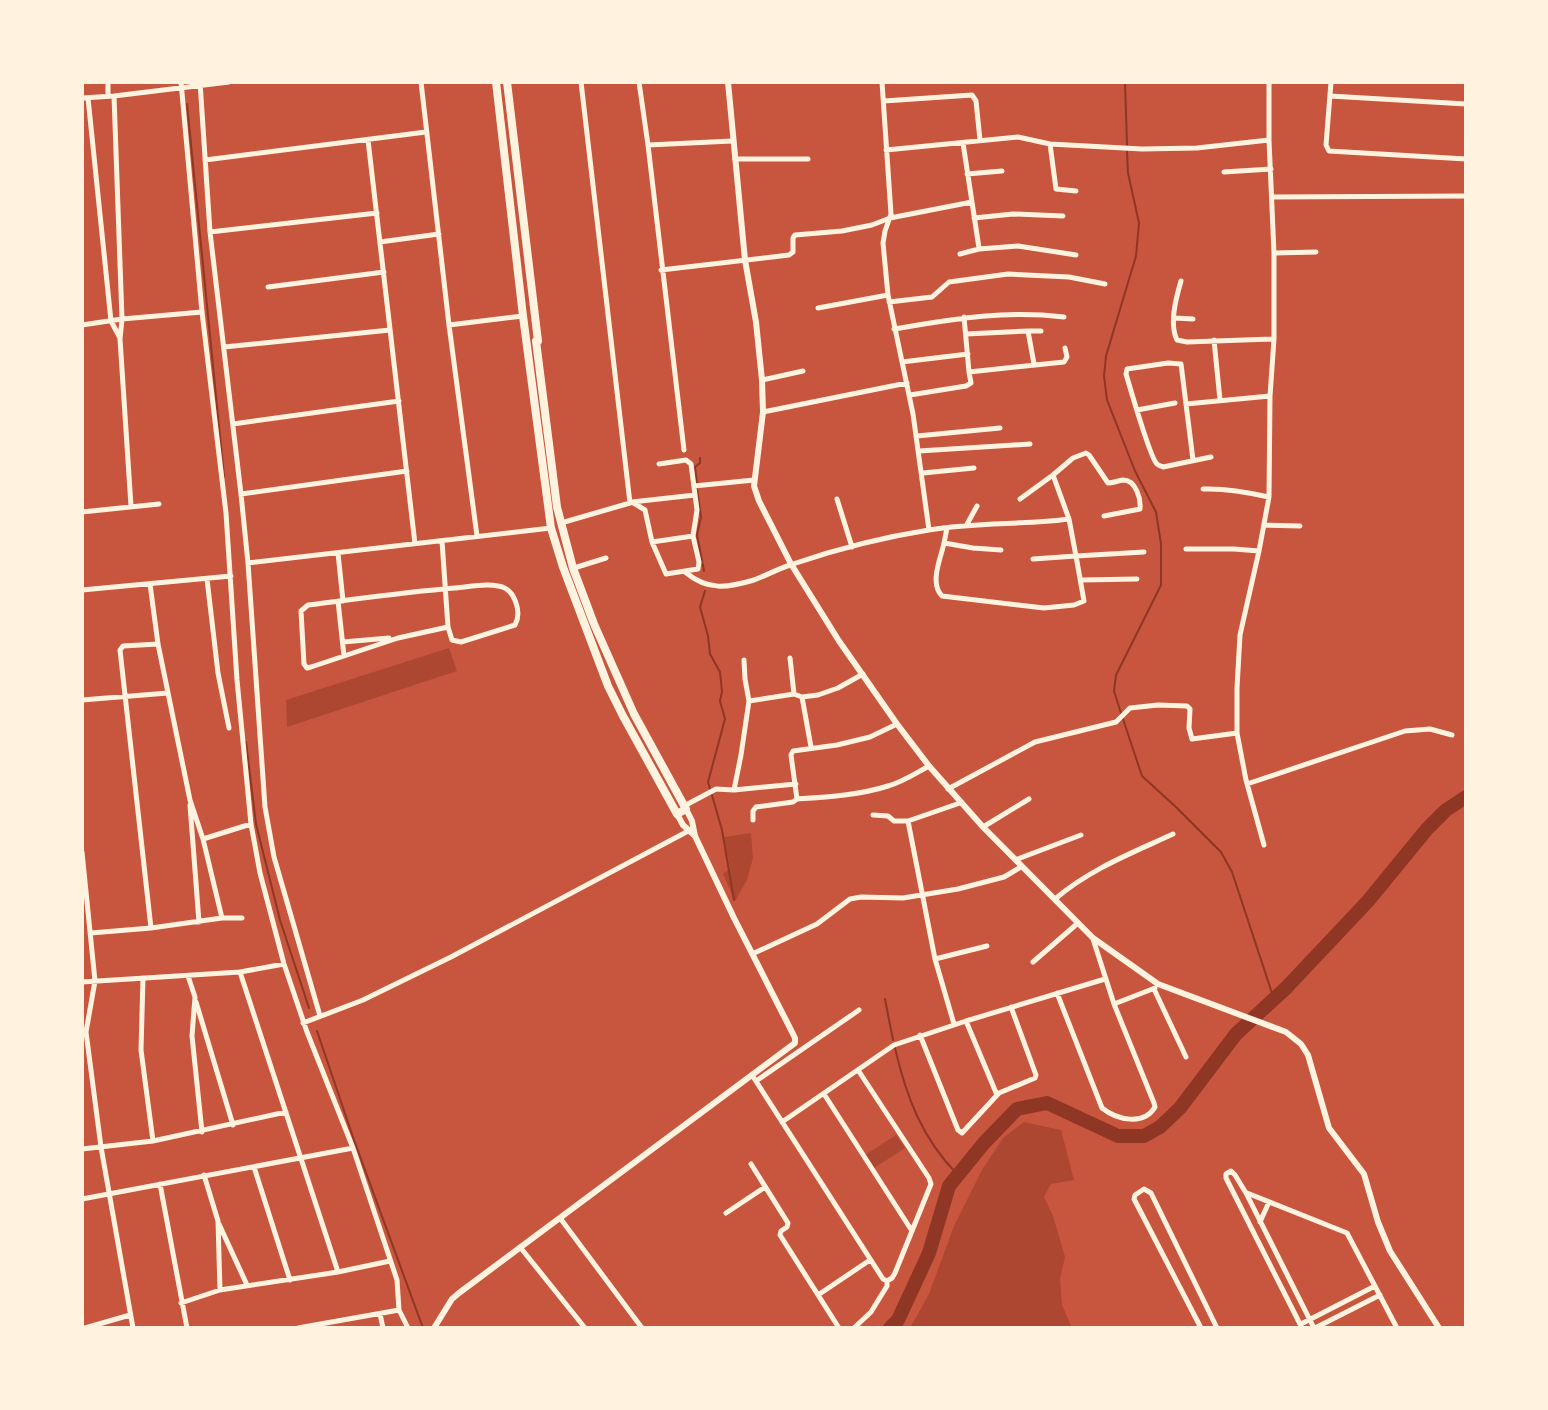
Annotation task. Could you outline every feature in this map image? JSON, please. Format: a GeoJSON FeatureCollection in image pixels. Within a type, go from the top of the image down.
{"type":"FeatureCollection","features":[{"type":"Feature","properties":{"kind":"highway"},"geometry":{"type":"LineString","coordinates":[[496,82],[551,528],[578,609],[616,703],[677,814],[685,808],[626,697],[573,568],[560,523],[507,82]]}},
{"type":"Feature","properties":{"kind":"highway"},"geometry":{"type":"LineString","coordinates":[[616,703],[626,697]]}},
{"type":"Feature","properties":{"kind":"highway"},"geometry":{"type":"LineString","coordinates":[[662,789],[671,784]]}},
{"type":"Feature","properties":{"kind":"street"},"geometry":{"type":"LineString","coordinates":[[108,82],[131,506]]}},
{"type":"Feature","properties":{"kind":"street"},"geometry":{"type":"LineString","coordinates":[[120,339],[111,321],[85,98],[229,82]]}},
{"type":"Feature","properties":{"kind":"street"},"geometry":{"type":"LineString","coordinates":[[421,82],[477,536]]}},
{"type":"Feature","properties":{"kind":"street"},"geometry":{"type":"LineString","coordinates":[[581,82],[631,502]]}},
{"type":"Feature","properties":{"kind":"street"},"geometry":{"type":"LineString","coordinates":[[646,82],[639,82],[684,450]]}},
{"type":"Feature","properties":{"kind":"street"},"geometry":{"type":"LineString","coordinates":[[728,82],[745,260],[762,380],[763,412],[754,480],[759,501],[791,564],[839,641],[929,766],[1021,867],[1093,938],[1156,986],[1271,1026],[1295,1038],[1308,1055],[1329,1128],[1364,1174],[1390,1251],[1439,1328]]}},
{"type":"Feature","properties":{"kind":"street"},"geometry":{"type":"LineString","coordinates":[[882,82],[890,218],[883,243],[888,295],[910,395],[929,530]]}},
{"type":"Feature","properties":{"kind":"street"},"geometry":{"type":"LineString","coordinates":[[1264,845],[1237,733],[1237,688],[1240,635],[1269,497],[1274,253],[1269,82]]}},
{"type":"Feature","properties":{"kind":"street"},"geometry":{"type":"LineString","coordinates":[[1331,82],[1326,145],[1329,151],[1466,159]]}},
{"type":"Feature","properties":{"kind":"street"},"geometry":{"type":"LineString","coordinates":[[200,84],[210,232],[248,563],[265,807],[274,857],[320,1016]]}},
{"type":"Feature","properties":{"kind":"street"},"geometry":{"type":"LineString","coordinates":[[182,85],[202,312],[226,513],[237,680],[251,824],[260,873],[284,964],[303,1023],[353,1148],[397,1280],[399,1310],[408,1328]]}},
{"type":"Feature","properties":{"kind":"street"},"geometry":{"type":"LineString","coordinates":[[884,101],[972,95],[976,101],[980,140]]}},
{"type":"Feature","properties":{"kind":"street"},"geometry":{"type":"LineString","coordinates":[[1330,96],[1466,104]]}},
{"type":"Feature","properties":{"kind":"street"},"geometry":{"type":"LineString","coordinates":[[205,160],[426,132]]}},
{"type":"Feature","properties":{"kind":"street"},"geometry":{"type":"LineString","coordinates":[[886,150],[1018,137],[1050,144],[1142,149],[1197,148],[1269,140]]}},
{"type":"Feature","properties":{"kind":"street"},"geometry":{"type":"LineString","coordinates":[[368,140],[415,544]]}},
{"type":"Feature","properties":{"kind":"street"},"geometry":{"type":"LineString","coordinates":[[648,145],[732,141]]}},
{"type":"Feature","properties":{"kind":"street"},"geometry":{"type":"LineString","coordinates":[[963,143],[979,249]]}},
{"type":"Feature","properties":{"kind":"street"},"geometry":{"type":"LineString","coordinates":[[1050,144],[1056,189],[1076,191]]}},
{"type":"Feature","properties":{"kind":"street"},"geometry":{"type":"LineString","coordinates":[[735,159],[808,159]]}},
{"type":"Feature","properties":{"kind":"street"},"geometry":{"type":"LineString","coordinates":[[1224,172],[1271,169]]}},
{"type":"Feature","properties":{"kind":"street"},"geometry":{"type":"LineString","coordinates":[[967,174],[1002,171]]}},
{"type":"Feature","properties":{"kind":"street"},"geometry":{"type":"LineString","coordinates":[[1272,197],[1466,196]]}},
{"type":"Feature","properties":{"kind":"street"},"geometry":{"type":"LineString","coordinates":[[661,270],[790,254],[793,252],[794,236],[842,231],[972,202]]}},
{"type":"Feature","properties":{"kind":"street"},"geometry":{"type":"LineString","coordinates":[[210,232],[377,213]]}},
{"type":"Feature","properties":{"kind":"street"},"geometry":{"type":"LineString","coordinates":[[974,218],[1013,214],[1063,216]]}},
{"type":"Feature","properties":{"kind":"street"},"geometry":{"type":"LineString","coordinates":[[380,242],[439,234]]}},
{"type":"Feature","properties":{"kind":"street"},"geometry":{"type":"LineString","coordinates":[[960,254],[1018,246],[1076,255]]}},
{"type":"Feature","properties":{"kind":"street"},"geometry":{"type":"LineString","coordinates":[[1274,253],[1316,252]]}},
{"type":"Feature","properties":{"kind":"street"},"geometry":{"type":"LineString","coordinates":[[268,287],[384,272]]}},
{"type":"Feature","properties":{"kind":"street"},"geometry":{"type":"LineString","coordinates":[[889,302],[932,297],[949,282],[1008,274],[1069,277],[1105,284]]}},
{"type":"Feature","properties":{"kind":"street"},"geometry":{"type":"LineString","coordinates":[[1181,281],[1174,334],[1179,341],[1274,339]]}},
{"type":"Feature","properties":{"kind":"street"},"geometry":{"type":"LineString","coordinates":[[818,308],[888,295]]}},
{"type":"Feature","properties":{"kind":"street"},"geometry":{"type":"LineString","coordinates":[[82,325],[202,312]]}},
{"type":"Feature","properties":{"kind":"street"},"geometry":{"type":"LineString","coordinates":[[894,329],[964,317],[1006,314],[1064,317]]}},
{"type":"Feature","properties":{"kind":"street"},"geometry":{"type":"LineString","coordinates":[[449,325],[523,316]]}},
{"type":"Feature","properties":{"kind":"street"},"geometry":{"type":"LineString","coordinates":[[910,395],[971,383],[964,317]]}},
{"type":"Feature","properties":{"kind":"street"},"geometry":{"type":"LineString","coordinates":[[1175,318],[1193,319]]}},
{"type":"Feature","properties":{"kind":"street"},"geometry":{"type":"LineString","coordinates":[[224,347],[390,330]]}},
{"type":"Feature","properties":{"kind":"street"},"geometry":{"type":"LineString","coordinates":[[1028,331],[1034,364]]}},
{"type":"Feature","properties":{"kind":"street"},"geometry":{"type":"LineString","coordinates":[[966,334],[1041,331]]}},
{"type":"Feature","properties":{"kind":"street"},"geometry":{"type":"LineString","coordinates":[[1214,340],[1220,400]]}},
{"type":"Feature","properties":{"kind":"street"},"geometry":{"type":"LineString","coordinates":[[969,372],[1064,362],[1067,357],[1065,348]]}},
{"type":"Feature","properties":{"kind":"street"},"geometry":{"type":"LineString","coordinates":[[902,362],[968,354]]}},
{"type":"Feature","properties":{"kind":"street"},"geometry":{"type":"LineString","coordinates":[[1193,460],[1181,364],[1127,369],[1137,410],[1158,465],[1163,467],[1211,457]]}},
{"type":"Feature","properties":{"kind":"street"},"geometry":{"type":"LineString","coordinates":[[762,380],[803,371]]}},
{"type":"Feature","properties":{"kind":"street"},"geometry":{"type":"LineString","coordinates":[[763,412],[907,383]]}},
{"type":"Feature","properties":{"kind":"street"},"geometry":{"type":"LineString","coordinates":[[1186,404],[1270,396]]}},
{"type":"Feature","properties":{"kind":"street"},"geometry":{"type":"LineString","coordinates":[[233,424],[399,401]]}},
{"type":"Feature","properties":{"kind":"street"},"geometry":{"type":"LineString","coordinates":[[1137,410],[1175,403]]}},
{"type":"Feature","properties":{"kind":"street"},"geometry":{"type":"LineString","coordinates":[[917,436],[1000,428]]}},
{"type":"Feature","properties":{"kind":"street"},"geometry":{"type":"LineString","coordinates":[[919,451],[1030,444]]}},
{"type":"Feature","properties":{"kind":"street"},"geometry":{"type":"LineString","coordinates":[[1020,499],[1073,458],[1086,453],[1108,483],[1130,482],[1140,498],[1140,509],[1104,516]]}},
{"type":"Feature","properties":{"kind":"street"},"geometry":{"type":"LineString","coordinates":[[631,502],[645,510],[652,542],[666,574],[696,570],[699,567],[693,536],[698,515],[696,486],[689,461],[659,464]]}},
{"type":"Feature","properties":{"kind":"street"},"geometry":{"type":"LineString","coordinates":[[923,473],[974,468]]}},
{"type":"Feature","properties":{"kind":"street"},"geometry":{"type":"LineString","coordinates":[[241,494],[407,471]]}},
{"type":"Feature","properties":{"kind":"street"},"geometry":{"type":"LineString","coordinates":[[947,528],[935,581],[936,589],[942,596],[1044,608],[1081,604],[1084,600],[1069,519],[1053,475]]}},
{"type":"Feature","properties":{"kind":"street"},"geometry":{"type":"LineString","coordinates":[[696,486],[754,480]]}},
{"type":"Feature","properties":{"kind":"street"},"geometry":{"type":"LineString","coordinates":[[1203,489],[1239,490],[1269,497]]}},
{"type":"Feature","properties":{"kind":"street"},"geometry":{"type":"LineString","coordinates":[[560,523],[631,502],[695,495]]}},
{"type":"Feature","properties":{"kind":"street"},"geometry":{"type":"LineString","coordinates":[[837,499],[852,547]]}},
{"type":"Feature","properties":{"kind":"street"},"geometry":{"type":"LineString","coordinates":[[82,512],[159,504]]}},
{"type":"Feature","properties":{"kind":"street"},"geometry":{"type":"LineString","coordinates":[[966,527],[977,506]]}},
{"type":"Feature","properties":{"kind":"street"},"geometry":{"type":"LineString","coordinates":[[685,572],[702,585],[716,586],[753,580],[791,564],[929,530],[1069,519]]}},
{"type":"Feature","properties":{"kind":"street"},"geometry":{"type":"LineString","coordinates":[[1264,525],[1300,526]]}},
{"type":"Feature","properties":{"kind":"street"},"geometry":{"type":"LineString","coordinates":[[248,563],[551,528]]}},
{"type":"Feature","properties":{"kind":"street"},"geometry":{"type":"LineString","coordinates":[[652,542],[693,536]]}},
{"type":"Feature","properties":{"kind":"street"},"geometry":{"type":"LineString","coordinates":[[442,541],[446,589],[448,627],[453,641],[461,642],[517,622],[513,597],[502,587],[494,585],[446,589],[308,605],[301,611],[304,664],[309,668],[398,638],[448,627]]}},
{"type":"Feature","properties":{"kind":"street"},"geometry":{"type":"LineString","coordinates":[[944,543],[1001,550]]}},
{"type":"Feature","properties":{"kind":"street"},"geometry":{"type":"LineString","coordinates":[[1186,549],[1259,551]]}},
{"type":"Feature","properties":{"kind":"street"},"geometry":{"type":"LineString","coordinates":[[1033,559],[1144,552]]}},
{"type":"Feature","properties":{"kind":"street"},"geometry":{"type":"LineString","coordinates":[[338,553],[344,656]]}},
{"type":"Feature","properties":{"kind":"street"},"geometry":{"type":"LineString","coordinates":[[573,568],[606,558]]}},
{"type":"Feature","properties":{"kind":"street"},"geometry":{"type":"LineString","coordinates":[[82,590],[231,576]]}},
{"type":"Feature","properties":{"kind":"street"},"geometry":{"type":"LineString","coordinates":[[207,579],[218,673],[229,728]]}},
{"type":"Feature","properties":{"kind":"street"},"geometry":{"type":"LineString","coordinates":[[1081,580],[1137,579]]}},
{"type":"Feature","properties":{"kind":"street"},"geometry":{"type":"LineString","coordinates":[[150,584],[158,644],[190,800],[222,918]]}},
{"type":"Feature","properties":{"kind":"street"},"geometry":{"type":"LineString","coordinates":[[343,642],[398,638]]}},
{"type":"Feature","properties":{"kind":"street"},"geometry":{"type":"LineString","coordinates":[[151,928],[121,648],[158,644]]}},
{"type":"Feature","properties":{"kind":"street"},"geometry":{"type":"LineString","coordinates":[[790,658],[794,694]]}},
{"type":"Feature","properties":{"kind":"street"},"geometry":{"type":"LineString","coordinates":[[734,790],[749,701],[744,660]]}},
{"type":"Feature","properties":{"kind":"street"},"geometry":{"type":"LineString","coordinates":[[749,701],[832,691],[863,674]]}},
{"type":"Feature","properties":{"kind":"street"},"geometry":{"type":"LineString","coordinates":[[82,700],[168,693]]}},
{"type":"Feature","properties":{"kind":"street"},"geometry":{"type":"LineString","coordinates":[[802,697],[811,747]]}},
{"type":"Feature","properties":{"kind":"street"},"geometry":{"type":"LineString","coordinates":[[948,789],[1035,742],[1116,722],[1130,708],[1187,706],[1190,709],[1192,739],[1237,733]]}},
{"type":"Feature","properties":{"kind":"street"},"geometry":{"type":"LineString","coordinates":[[797,799],[793,751],[870,737],[897,724]]}},
{"type":"Feature","properties":{"kind":"street"},"geometry":{"type":"LineString","coordinates":[[1247,784],[1405,731],[1430,729],[1452,735]]}},
{"type":"Feature","properties":{"kind":"street"},"geometry":{"type":"LineString","coordinates":[[753,820],[756,807],[887,787],[929,766]]}},
{"type":"Feature","properties":{"kind":"street"},"geometry":{"type":"LineString","coordinates":[[754,1078],[791,1047],[795,1038],[692,832],[685,808],[716,789],[796,784]]}},
{"type":"Feature","properties":{"kind":"street"},"geometry":{"type":"LineString","coordinates":[[983,827],[1029,799]]}},
{"type":"Feature","properties":{"kind":"street"},"geometry":{"type":"LineString","coordinates":[[190,800],[199,922]]}},
{"type":"Feature","properties":{"kind":"street"},"geometry":{"type":"LineString","coordinates":[[873,815],[908,821],[960,803]]}},
{"type":"Feature","properties":{"kind":"street"},"geometry":{"type":"LineString","coordinates":[[677,814],[683,825],[692,832]]}},
{"type":"Feature","properties":{"kind":"street"},"geometry":{"type":"LineString","coordinates":[[908,821],[935,959],[954,1024]]}},
{"type":"Feature","properties":{"kind":"street"},"geometry":{"type":"LineString","coordinates":[[203,839],[251,824]]}},
{"type":"Feature","properties":{"kind":"street"},"geometry":{"type":"LineString","coordinates":[[303,1023],[363,1000],[451,957],[692,832]]}},
{"type":"Feature","properties":{"kind":"street"},"geometry":{"type":"LineString","coordinates":[[1055,899],[1074,882],[1173,834]]}},
{"type":"Feature","properties":{"kind":"street"},"geometry":{"type":"LineString","coordinates":[[1015,860],[1081,835]]}},
{"type":"Feature","properties":{"kind":"street"},"geometry":{"type":"LineString","coordinates":[[82,852],[95,981],[84,1032],[133,1328]]}},
{"type":"Feature","properties":{"kind":"street"},"geometry":{"type":"LineString","coordinates":[[752,954],[817,924],[850,899],[903,898],[972,886],[1004,877],[1021,867]]}},
{"type":"Feature","properties":{"kind":"street"},"geometry":{"type":"LineString","coordinates":[[91,933],[242,918]]}},
{"type":"Feature","properties":{"kind":"street"},"geometry":{"type":"LineString","coordinates":[[1033,962],[1078,923]]}},
{"type":"Feature","properties":{"kind":"street"},"geometry":{"type":"LineString","coordinates":[[1057,993],[1102,1108],[1111,1114],[1136,1120],[1151,1113],[1155,1107],[1114,1004],[1093,938]]}},
{"type":"Feature","properties":{"kind":"street"},"geometry":{"type":"LineString","coordinates":[[935,959],[987,946]]}},
{"type":"Feature","properties":{"kind":"street"},"geometry":{"type":"LineString","coordinates":[[82,982],[240,972],[284,964]]}},
{"type":"Feature","properties":{"kind":"street"},"geometry":{"type":"LineString","coordinates":[[240,972],[338,1272]]}},
{"type":"Feature","properties":{"kind":"street"},"geometry":{"type":"LineString","coordinates":[[188,976],[233,1125]]}},
{"type":"Feature","properties":{"kind":"street"},"geometry":{"type":"LineString","coordinates":[[143,978],[141,1050],[153,1141]]}},
{"type":"Feature","properties":{"kind":"street"},"geometry":{"type":"LineString","coordinates":[[782,1122],[894,1045],[1105,979]]}},
{"type":"Feature","properties":{"kind":"street"},"geometry":{"type":"LineString","coordinates":[[1114,1004],[1156,986]]}},
{"type":"Feature","properties":{"kind":"street"},"geometry":{"type":"LineString","coordinates":[[1156,986],[1186,1057]]}},
{"type":"Feature","properties":{"kind":"street"},"geometry":{"type":"LineString","coordinates":[[195,997],[192,1036],[202,1132]]}},
{"type":"Feature","properties":{"kind":"street"},"geometry":{"type":"LineString","coordinates":[[920,1035],[960,1133],[966,1131],[997,1095],[1035,1078],[1036,1072],[1011,1007]]}},
{"type":"Feature","properties":{"kind":"street"},"geometry":{"type":"LineString","coordinates":[[433,1327],[452,1299],[559,1217],[754,1078],[859,1010]]}},
{"type":"Feature","properties":{"kind":"street"},"geometry":{"type":"LineString","coordinates":[[966,1021],[997,1095]]}},
{"type":"Feature","properties":{"kind":"street"},"geometry":{"type":"LineString","coordinates":[[858,1070],[931,1184],[895,1273],[885,1280]]}},
{"type":"Feature","properties":{"kind":"street"},"geometry":{"type":"LineString","coordinates":[[754,1078],[885,1280],[887,1286],[871,1312],[854,1328]]}},
{"type":"Feature","properties":{"kind":"street"},"geometry":{"type":"LineString","coordinates":[[824,1094],[912,1231]]}},
{"type":"Feature","properties":{"kind":"street"},"geometry":{"type":"LineString","coordinates":[[82,1149],[153,1141],[286,1112]]}},
{"type":"Feature","properties":{"kind":"street"},"geometry":{"type":"LineString","coordinates":[[82,1199],[353,1148]]}},
{"type":"Feature","properties":{"kind":"street"},"geometry":{"type":"LineString","coordinates":[[751,1164],[788,1223],[780,1235],[839,1328]]}},
{"type":"Feature","properties":{"kind":"street"},"geometry":{"type":"LineString","coordinates":[[254,1167],[290,1280]]}},
{"type":"Feature","properties":{"kind":"street"},"geometry":{"type":"LineString","coordinates":[[1375,1286],[1310,1320],[1302,1326],[1226,1177],[1229,1172],[1235,1175],[1246,1193],[1260,1222],[1280,1260],[1310,1320],[1314,1328],[1380,1295]]}},
{"type":"Feature","properties":{"kind":"street"},"geometry":{"type":"LineString","coordinates":[[204,1175],[218,1221],[247,1285]]}},
{"type":"Feature","properties":{"kind":"street"},"geometry":{"type":"LineString","coordinates":[[160,1184],[187,1328]]}},
{"type":"Feature","properties":{"kind":"street"},"geometry":{"type":"LineString","coordinates":[[726,1213],[765,1187]]}},
{"type":"Feature","properties":{"kind":"street"},"geometry":{"type":"LineString","coordinates":[[1201,1328],[1134,1199],[1134,1195],[1144,1189],[1151,1193],[1217,1328]]}},
{"type":"Feature","properties":{"kind":"street"},"geometry":{"type":"LineString","coordinates":[[1246,1193],[1347,1233],[1397,1328]]}},
{"type":"Feature","properties":{"kind":"street"},"geometry":{"type":"LineString","coordinates":[[1260,1222],[1269,1202]]}},
{"type":"Feature","properties":{"kind":"street"},"geometry":{"type":"LineString","coordinates":[[559,1217],[642,1328]]}},
{"type":"Feature","properties":{"kind":"street"},"geometry":{"type":"LineString","coordinates":[[218,1221],[220,1290]]}},
{"type":"Feature","properties":{"kind":"street"},"geometry":{"type":"LineString","coordinates":[[520,1247],[585,1328]]}},
{"type":"Feature","properties":{"kind":"street"},"geometry":{"type":"LineString","coordinates":[[818,1295],[871,1260]]}},
{"type":"Feature","properties":{"kind":"street"},"geometry":{"type":"LineString","coordinates":[[1271,1265],[1280,1260]]}},
{"type":"Feature","properties":{"kind":"street"},"geometry":{"type":"LineString","coordinates":[[181,1303],[220,1290],[390,1261]]}},
{"type":"Feature","properties":{"kind":"street"},"geometry":{"type":"LineString","coordinates":[[298,1328],[399,1310]]}},
{"type":"Feature","properties":{"kind":"street"},"geometry":{"type":"LineString","coordinates":[[380,1314],[383,1328]]}},
{"type":"Feature","properties":{"kind":"street"},"geometry":{"type":"LineString","coordinates":[[85,1328],[130,1315]]}},
{"type":"Feature","properties":{"kind":"shaded area"},"geometry":{"type":"Polygon","coordinates":[[[449,648],[457,671],[287,727],[286,700],[449,648]]]}},
{"type":"Feature","properties":{"kind":"shaded area"},"geometry":{"type":"Polygon","coordinates":[[[751,833],[753,858],[747,880],[735,901],[723,874],[730,868],[724,837],[751,833]]]}},
{"type":"Feature","properties":{"kind":"shaded area"},"geometry":{"type":"Polygon","coordinates":[[[1024,1122],[1061,1130],[1074,1180],[1051,1184],[1044,1197],[1065,1257],[1060,1279],[1062,1305],[1072,1328],[910,1328],[929,1294],[954,1226],[982,1170],[1003,1138],[1024,1122]]]}},
{"type":"Feature","properties":{"kind":"shaded area"},"geometry":{"type":"Polygon","coordinates":[[[896,1135],[905,1148],[874,1168],[865,1155],[896,1135]]]}},
{"type":"Feature","properties":{"kind":"waterway"},"geometry":{"type":"LineString","coordinates":[[1125,82],[1127,145]]}},
{"type":"Feature","properties":{"kind":"waterway"},"geometry":{"type":"LineString","coordinates":[[187,104],[224,477]]}},
{"type":"Feature","properties":{"kind":"waterway"},"geometry":{"type":"LineString","coordinates":[[1121,713],[1114,691],[1116,675],[1161,585],[1161,544],[1156,512],[1135,471],[1107,400],[1104,376],[1106,356],[1136,256],[1139,223],[1128,173],[1127,151]]}},
{"type":"Feature","properties":{"kind":"waterway"},"geometry":{"type":"LineString","coordinates":[[697,483],[695,467],[700,463],[700,458]]}},
{"type":"Feature","properties":{"kind":"waterway"},"geometry":{"type":"LineString","coordinates":[[697,489],[701,517],[697,535],[704,571]]}},
{"type":"Feature","properties":{"kind":"waterway"},"geometry":{"type":"LineString","coordinates":[[705,591],[700,607],[710,654],[720,672],[720,701],[725,719],[708,782],[710,789]]}},
{"type":"Feature","properties":{"kind":"waterway"},"geometry":{"type":"LineString","coordinates":[[1123,719],[1142,776],[1221,852],[1232,872],[1274,999]]}},
{"type":"Feature","properties":{"kind":"waterway"},"geometry":{"type":"LineString","coordinates":[[246,742],[256,824],[280,920],[309,1008]]}},
{"type":"Feature","properties":{"kind":"waterway"},"geometry":{"type":"LineString","coordinates":[[712,795],[722,830],[734,900]]}},
{"type":"Feature","properties":{"kind":"waterway"},"geometry":{"type":"LineString","coordinates":[[890,1328],[898,1320],[929,1253],[949,1186],[1017,1109],[1047,1103],[1118,1136],[1144,1136],[1160,1127],[1180,1108],[1236,1034],[1286,988],[1368,901],[1427,829],[1446,810],[1466,797]]}},
{"type":"Feature","properties":{"kind":"waterway"},"geometry":{"type":"LineString","coordinates":[[885,999],[893,1040]]}},
{"type":"Feature","properties":{"kind":"waterway"},"geometry":{"type":"LineString","coordinates":[[317,1031],[423,1328]]}},
{"type":"Feature","properties":{"kind":"waterway"},"geometry":{"type":"LineString","coordinates":[[895,1048],[917,1116],[935,1147],[958,1175]]}}]}
